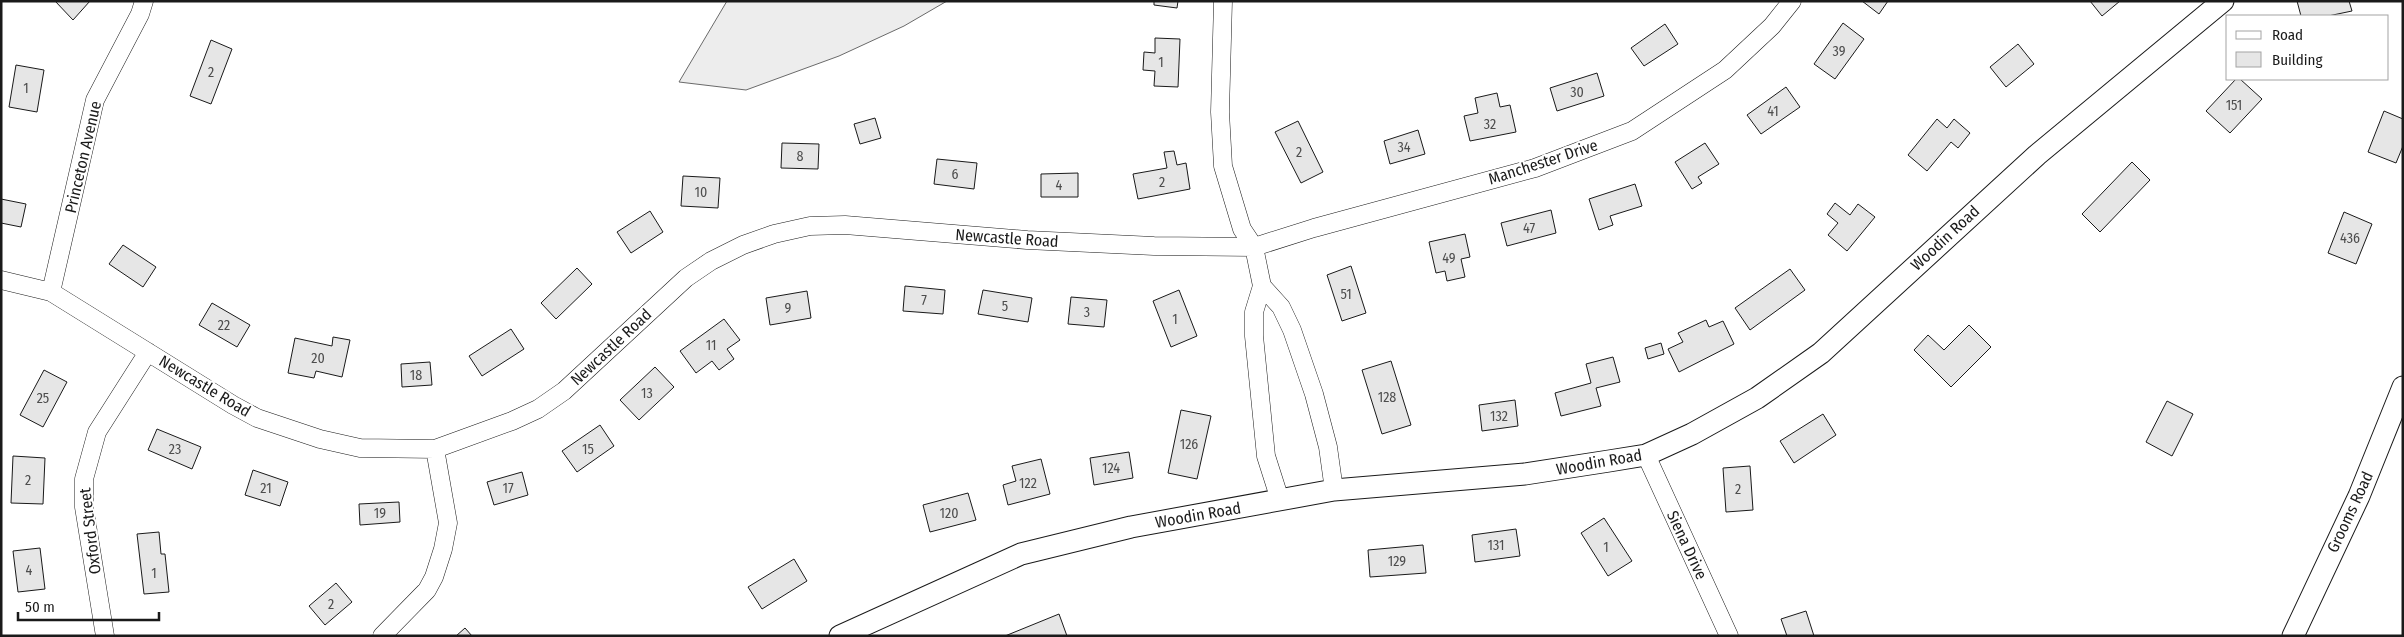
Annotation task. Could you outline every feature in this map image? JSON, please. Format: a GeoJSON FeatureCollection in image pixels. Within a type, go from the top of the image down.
{"type":"FeatureCollection","features":[{"type":"Feature","properties":{"kind":"street","name":"Princeton Avenue"},"geometry":{"type":"LineString","coordinates":[[51,292],[95,100],[140,14],[144,1]]}},
{"type":"Feature","properties":{"kind":"street"},"geometry":{"type":"LineString","coordinates":[[1223,1],[1220,112],[1223,166],[1242,229],[1254,246],[1262,286],[1254,312],[1254,336],[1266,456],[1280,500]]}},
{"type":"Feature","properties":{"kind":"street","name":"Manchester Drive"},"geometry":{"type":"LineString","coordinates":[[1254,246],[1535,168],[1632,131],[1725,70],[1772,26],[1792,1]]}},
{"type":"Feature","properties":{"kind":"street","name":"Woodin Road"},"geometry":{"type":"LineString","coordinates":[[840,636],[1021,554],[1131,527],[1334,490],[1525,474],[1646,455],[1692,434],[1757,398],[1821,353],[2036,155],[2223,1]]}},
{"type":"Feature","properties":{"kind":"street","name":"Newcastle Road"},"geometry":{"type":"LineString","coordinates":[[1,280],[51,292],[232,405],[257,418],[311,436],[360,448],[435,449],[512,421],[538,409],[564,391],[686,278],[711,261],[743,245],[774,234],[810,226],[845,225],[1027,240],[1154,246],[1254,246]]}},
{"type":"Feature","properties":{"kind":"street"},"geometry":{"type":"LineString","coordinates":[[1262,286],[1281,307],[1292,330],[1314,394],[1328,447],[1334,490]]}},
{"type":"Feature","properties":{"kind":"street","name":"Oxford Street"},"geometry":{"type":"LineString","coordinates":[[105,636],[84,507],[84,478],[97,432],[148,352]]}},
{"type":"Feature","properties":{"kind":"street","name":"Grooms Road"},"geometry":{"type":"LineString","coordinates":[[2293,636],[2359,496],[2403,387]]}},
{"type":"Feature","properties":{"kind":"street"},"geometry":{"type":"LineString","coordinates":[[382,636],[426,590],[434,577],[443,549],[448,523],[435,449]]}},
{"type":"Feature","properties":{"kind":"street","name":"Siena Drive"},"geometry":{"type":"LineString","coordinates":[[1646,455],[1729,636]]}},
{"type":"Feature","properties":{"kind":"shaded area"},"geometry":{"type":"Polygon","coordinates":[[[727,1],[947,1],[904,26],[839,56],[746,90],[679,82],[727,1]]]}},
{"type":"Feature","properties":{"kind":"building"},"geometry":{"type":"Polygon","coordinates":[[[55,1],[90,1],[73,20],[55,1]]]}},
{"type":"Feature","properties":{"kind":"building"},"geometry":{"type":"Polygon","coordinates":[[[1154,1],[1178,1],[1177,8],[1154,5],[1154,1]]]}},
{"type":"Feature","properties":{"kind":"building"},"geometry":{"type":"Polygon","coordinates":[[[1862,1],[1888,1],[1879,14],[1862,1]]]}},
{"type":"Feature","properties":{"kind":"building"},"geometry":{"type":"Polygon","coordinates":[[[2090,1],[2120,1],[2102,16],[2090,1]]]}},
{"type":"Feature","properties":{"kind":"building"},"geometry":{"type":"Polygon","coordinates":[[[2297,1],[2349,1],[2352,11],[2333,15],[2301,15],[2297,1]]]}},
{"type":"Feature","properties":{"kind":"building"},"geometry":{"type":"Polygon","coordinates":[[[1843,23],[1864,39],[1835,79],[1814,64],[1843,23]]]}},
{"type":"Feature","properties":{"kind":"building"},"geometry":{"type":"Polygon","coordinates":[[[1665,24],[1678,44],[1644,66],[1631,48],[1665,24]]]}},
{"type":"Feature","properties":{"kind":"building"},"geometry":{"type":"Polygon","coordinates":[[[1155,38],[1180,39],[1178,87],[1154,86],[1155,71],[1143,70],[1144,52],[1155,53],[1155,38]]]}},
{"type":"Feature","properties":{"kind":"building"},"geometry":{"type":"Polygon","coordinates":[[[211,40],[232,49],[211,104],[190,96],[211,40]]]}},
{"type":"Feature","properties":{"kind":"building"},"geometry":{"type":"Polygon","coordinates":[[[2018,44],[2034,64],[2006,87],[1990,67],[2018,44]]]}},
{"type":"Feature","properties":{"kind":"building"},"geometry":{"type":"Polygon","coordinates":[[[16,65],[44,70],[37,112],[9,107],[16,65]]]}},
{"type":"Feature","properties":{"kind":"building"},"geometry":{"type":"Polygon","coordinates":[[[1597,73],[1604,96],[1557,111],[1550,88],[1597,73]]]}},
{"type":"Feature","properties":{"kind":"building"},"geometry":{"type":"Polygon","coordinates":[[[2235,80],[2241,80],[2262,99],[2230,133],[2206,111],[2235,80]]]}},
{"type":"Feature","properties":{"kind":"building"},"geometry":{"type":"Polygon","coordinates":[[[1786,87],[1800,107],[1761,134],[1747,115],[1786,87]]]}},
{"type":"Feature","properties":{"kind":"building"},"geometry":{"type":"Polygon","coordinates":[[[1497,93],[1500,107],[1510,105],[1516,132],[1470,141],[1464,116],[1478,113],[1475,98],[1497,93]]]}},
{"type":"Feature","properties":{"kind":"building"},"geometry":{"type":"Polygon","coordinates":[[[2384,111],[2403,119],[2403,146],[2396,163],[2368,152],[2384,111]]]}},
{"type":"Feature","properties":{"kind":"building"},"geometry":{"type":"Polygon","coordinates":[[[875,118],[881,138],[860,144],[854,124],[875,118]]]}},
{"type":"Feature","properties":{"kind":"building"},"geometry":{"type":"Polygon","coordinates":[[[1937,119],[1947,128],[1954,119],[1970,133],[1958,148],[1951,142],[1927,171],[1908,155],[1937,119]]]}},
{"type":"Feature","properties":{"kind":"building"},"geometry":{"type":"Polygon","coordinates":[[[1298,121],[1323,172],[1301,183],[1275,132],[1298,121]]]}},
{"type":"Feature","properties":{"kind":"building"},"geometry":{"type":"Polygon","coordinates":[[[1418,130],[1425,154],[1390,164],[1384,141],[1418,130]]]}},
{"type":"Feature","properties":{"kind":"building"},"geometry":{"type":"Polygon","coordinates":[[[782,143],[819,144],[818,169],[781,168],[782,143]]]}},
{"type":"Feature","properties":{"kind":"building"},"geometry":{"type":"Polygon","coordinates":[[[1705,143],[1719,164],[1698,177],[1702,183],[1692,189],[1675,162],[1705,143]]]}},
{"type":"Feature","properties":{"kind":"building"},"geometry":{"type":"Polygon","coordinates":[[[1174,151],[1177,165],[1186,163],[1190,189],[1138,199],[1133,174],[1167,168],[1164,152],[1174,151]]]}},
{"type":"Feature","properties":{"kind":"building"},"geometry":{"type":"Polygon","coordinates":[[[937,159],[977,163],[974,189],[934,184],[937,159]]]}},
{"type":"Feature","properties":{"kind":"building"},"geometry":{"type":"Polygon","coordinates":[[[2132,162],[2150,180],[2100,232],[2082,214],[2132,162]]]}},
{"type":"Feature","properties":{"kind":"building"},"geometry":{"type":"Polygon","coordinates":[[[1078,173],[1078,197],[1041,197],[1041,174],[1078,173]]]}},
{"type":"Feature","properties":{"kind":"building"},"geometry":{"type":"Polygon","coordinates":[[[683,176],[720,178],[718,208],[681,206],[683,176]]]}},
{"type":"Feature","properties":{"kind":"building"},"geometry":{"type":"Polygon","coordinates":[[[1635,184],[1642,206],[1610,216],[1613,225],[1599,230],[1589,199],[1635,184]]]}},
{"type":"Feature","properties":{"kind":"building"},"geometry":{"type":"Polygon","coordinates":[[[1,199],[26,204],[21,227],[1,223],[1,199]]]}},
{"type":"Feature","properties":{"kind":"building"},"geometry":{"type":"Polygon","coordinates":[[[1835,203],[1850,215],[1858,204],[1875,217],[1847,251],[1828,235],[1838,223],[1827,214],[1835,203]]]}},
{"type":"Feature","properties":{"kind":"building"},"geometry":{"type":"Polygon","coordinates":[[[1551,210],[1556,233],[1507,246],[1501,223],[1551,210]]]}},
{"type":"Feature","properties":{"kind":"building"},"geometry":{"type":"Polygon","coordinates":[[[650,211],[663,232],[631,253],[617,232],[650,211]]]}},
{"type":"Feature","properties":{"kind":"building"},"geometry":{"type":"Polygon","coordinates":[[[2344,212],[2372,224],[2356,264],[2328,253],[2344,212]]]}},
{"type":"Feature","properties":{"kind":"building"},"geometry":{"type":"Polygon","coordinates":[[[1465,234],[1470,257],[1461,259],[1465,277],[1447,281],[1445,271],[1436,273],[1429,242],[1465,234]]]}},
{"type":"Feature","properties":{"kind":"building"},"geometry":{"type":"Polygon","coordinates":[[[123,245],[156,267],[143,287],[109,264],[123,245]]]}},
{"type":"Feature","properties":{"kind":"building"},"geometry":{"type":"Polygon","coordinates":[[[1351,266],[1366,313],[1342,321],[1327,275],[1351,266]]]}},
{"type":"Feature","properties":{"kind":"building"},"geometry":{"type":"Polygon","coordinates":[[[577,268],[592,284],[556,319],[541,303],[577,268]]]}},
{"type":"Feature","properties":{"kind":"building"},"geometry":{"type":"Polygon","coordinates":[[[1790,269],[1805,290],[1750,330],[1735,308],[1790,269]]]}},
{"type":"Feature","properties":{"kind":"building"},"geometry":{"type":"Polygon","coordinates":[[[905,286],[945,290],[943,314],[903,311],[905,286]]]}},
{"type":"Feature","properties":{"kind":"building"},"geometry":{"type":"Polygon","coordinates":[[[983,290],[1032,298],[1028,322],[978,314],[983,290]]]}},
{"type":"Feature","properties":{"kind":"building"},"geometry":{"type":"Polygon","coordinates":[[[1179,290],[1197,336],[1171,347],[1153,301],[1179,290]]]}},
{"type":"Feature","properties":{"kind":"building"},"geometry":{"type":"Polygon","coordinates":[[[807,291],[811,318],[770,325],[766,298],[807,291]]]}},
{"type":"Feature","properties":{"kind":"building"},"geometry":{"type":"Polygon","coordinates":[[[1071,297],[1107,300],[1104,327],[1068,324],[1071,297]]]}},
{"type":"Feature","properties":{"kind":"building"},"geometry":{"type":"Polygon","coordinates":[[[212,303],[250,325],[237,347],[199,325],[212,303]]]}},
{"type":"Feature","properties":{"kind":"building"},"geometry":{"type":"Polygon","coordinates":[[[724,319],[740,340],[727,349],[734,359],[719,370],[712,361],[696,373],[680,351],[724,319]]]}},
{"type":"Feature","properties":{"kind":"building"},"geometry":{"type":"Polygon","coordinates":[[[1706,320],[1709,327],[1723,321],[1734,344],[1679,372],[1668,349],[1683,342],[1678,333],[1706,320]]]}},
{"type":"Feature","properties":{"kind":"building"},"geometry":{"type":"Polygon","coordinates":[[[1969,325],[1991,347],[1951,387],[1914,350],[1928,335],[1944,350],[1969,325]]]}},
{"type":"Feature","properties":{"kind":"building"},"geometry":{"type":"Polygon","coordinates":[[[511,329],[524,349],[482,376],[469,356],[511,329]]]}},
{"type":"Feature","properties":{"kind":"building"},"geometry":{"type":"Polygon","coordinates":[[[333,337],[350,340],[342,377],[316,371],[314,378],[288,373],[295,338],[332,346],[333,337]]]}},
{"type":"Feature","properties":{"kind":"building"},"geometry":{"type":"Polygon","coordinates":[[[1661,343],[1664,354],[1648,359],[1645,348],[1661,343]]]}},
{"type":"Feature","properties":{"kind":"building"},"geometry":{"type":"Polygon","coordinates":[[[1613,357],[1620,382],[1596,388],[1601,406],[1561,416],[1555,393],[1591,383],[1586,364],[1613,357]]]}},
{"type":"Feature","properties":{"kind":"building"},"geometry":{"type":"Polygon","coordinates":[[[1391,361],[1411,425],[1382,434],[1362,370],[1391,361]]]}},
{"type":"Feature","properties":{"kind":"building"},"geometry":{"type":"Polygon","coordinates":[[[430,362],[432,385],[402,387],[401,364],[430,362]]]}},
{"type":"Feature","properties":{"kind":"building"},"geometry":{"type":"Polygon","coordinates":[[[655,367],[674,387],[639,420],[620,400],[655,367]]]}},
{"type":"Feature","properties":{"kind":"building"},"geometry":{"type":"Polygon","coordinates":[[[44,370],[67,382],[43,427],[20,415],[44,370]]]}},
{"type":"Feature","properties":{"kind":"building"},"geometry":{"type":"Polygon","coordinates":[[[1515,400],[1518,426],[1482,431],[1479,405],[1515,400]]]}},
{"type":"Feature","properties":{"kind":"building"},"geometry":{"type":"Polygon","coordinates":[[[2167,401],[2193,414],[2172,456],[2146,442],[2167,401]]]}},
{"type":"Feature","properties":{"kind":"building"},"geometry":{"type":"Polygon","coordinates":[[[1181,410],[1211,416],[1197,479],[1168,473],[1181,410]]]}},
{"type":"Feature","properties":{"kind":"building"},"geometry":{"type":"Polygon","coordinates":[[[1823,414],[1836,435],[1794,463],[1780,441],[1823,414]]]}},
{"type":"Feature","properties":{"kind":"building"},"geometry":{"type":"Polygon","coordinates":[[[600,425],[614,446],[577,472],[562,451],[600,425]]]}},
{"type":"Feature","properties":{"kind":"building"},"geometry":{"type":"Polygon","coordinates":[[[157,429],[201,447],[192,469],[148,450],[157,429]]]}},
{"type":"Feature","properties":{"kind":"building"},"geometry":{"type":"Polygon","coordinates":[[[1129,452],[1133,478],[1094,485],[1090,458],[1129,452]]]}},
{"type":"Feature","properties":{"kind":"building"},"geometry":{"type":"Polygon","coordinates":[[[13,456],[45,458],[43,504],[11,503],[13,456]]]}},
{"type":"Feature","properties":{"kind":"building"},"geometry":{"type":"Polygon","coordinates":[[[1041,459],[1050,494],[1008,505],[1003,485],[1016,481],[1012,466],[1041,459]]]}},
{"type":"Feature","properties":{"kind":"building"},"geometry":{"type":"Polygon","coordinates":[[[1750,466],[1753,510],[1726,512],[1723,468],[1750,466]]]}},
{"type":"Feature","properties":{"kind":"building"},"geometry":{"type":"Polygon","coordinates":[[[253,470],[288,482],[280,506],[245,495],[253,470]]]}},
{"type":"Feature","properties":{"kind":"building"},"geometry":{"type":"Polygon","coordinates":[[[522,472],[528,495],[494,505],[487,482],[522,472]]]}},
{"type":"Feature","properties":{"kind":"building"},"geometry":{"type":"Polygon","coordinates":[[[968,493],[976,520],[930,532],[923,505],[968,493]]]}},
{"type":"Feature","properties":{"kind":"building"},"geometry":{"type":"Polygon","coordinates":[[[399,502],[400,522],[360,525],[359,504],[399,502]]]}},
{"type":"Feature","properties":{"kind":"building"},"geometry":{"type":"Polygon","coordinates":[[[1604,518],[1632,561],[1608,576],[1581,533],[1604,518]]]}},
{"type":"Feature","properties":{"kind":"building"},"geometry":{"type":"Polygon","coordinates":[[[1516,529],[1520,556],[1475,562],[1472,535],[1516,529]]]}},
{"type":"Feature","properties":{"kind":"building"},"geometry":{"type":"Polygon","coordinates":[[[159,532],[161,554],[165,554],[169,592],[144,594],[137,534],[159,532]]]}},
{"type":"Feature","properties":{"kind":"building"},"geometry":{"type":"Polygon","coordinates":[[[1423,545],[1426,573],[1370,577],[1368,550],[1423,545]]]}},
{"type":"Feature","properties":{"kind":"building"},"geometry":{"type":"Polygon","coordinates":[[[40,548],[45,589],[18,592],[13,551],[40,548]]]}},
{"type":"Feature","properties":{"kind":"building"},"geometry":{"type":"Polygon","coordinates":[[[794,559],[807,581],[762,609],[748,587],[794,559]]]}},
{"type":"Feature","properties":{"kind":"building"},"geometry":{"type":"Polygon","coordinates":[[[336,583],[352,602],[325,625],[309,606],[336,583]]]}},
{"type":"Feature","properties":{"kind":"building"},"geometry":{"type":"Polygon","coordinates":[[[1806,611],[1814,636],[1787,636],[1781,619],[1806,611]]]}},
{"type":"Feature","properties":{"kind":"building"},"geometry":{"type":"Polygon","coordinates":[[[1059,614],[1067,636],[1005,636],[1059,614]]]}},
{"type":"Feature","properties":{"kind":"building"},"geometry":{"type":"Polygon","coordinates":[[[465,628],[472,636],[456,636],[465,628]]]}}]}
